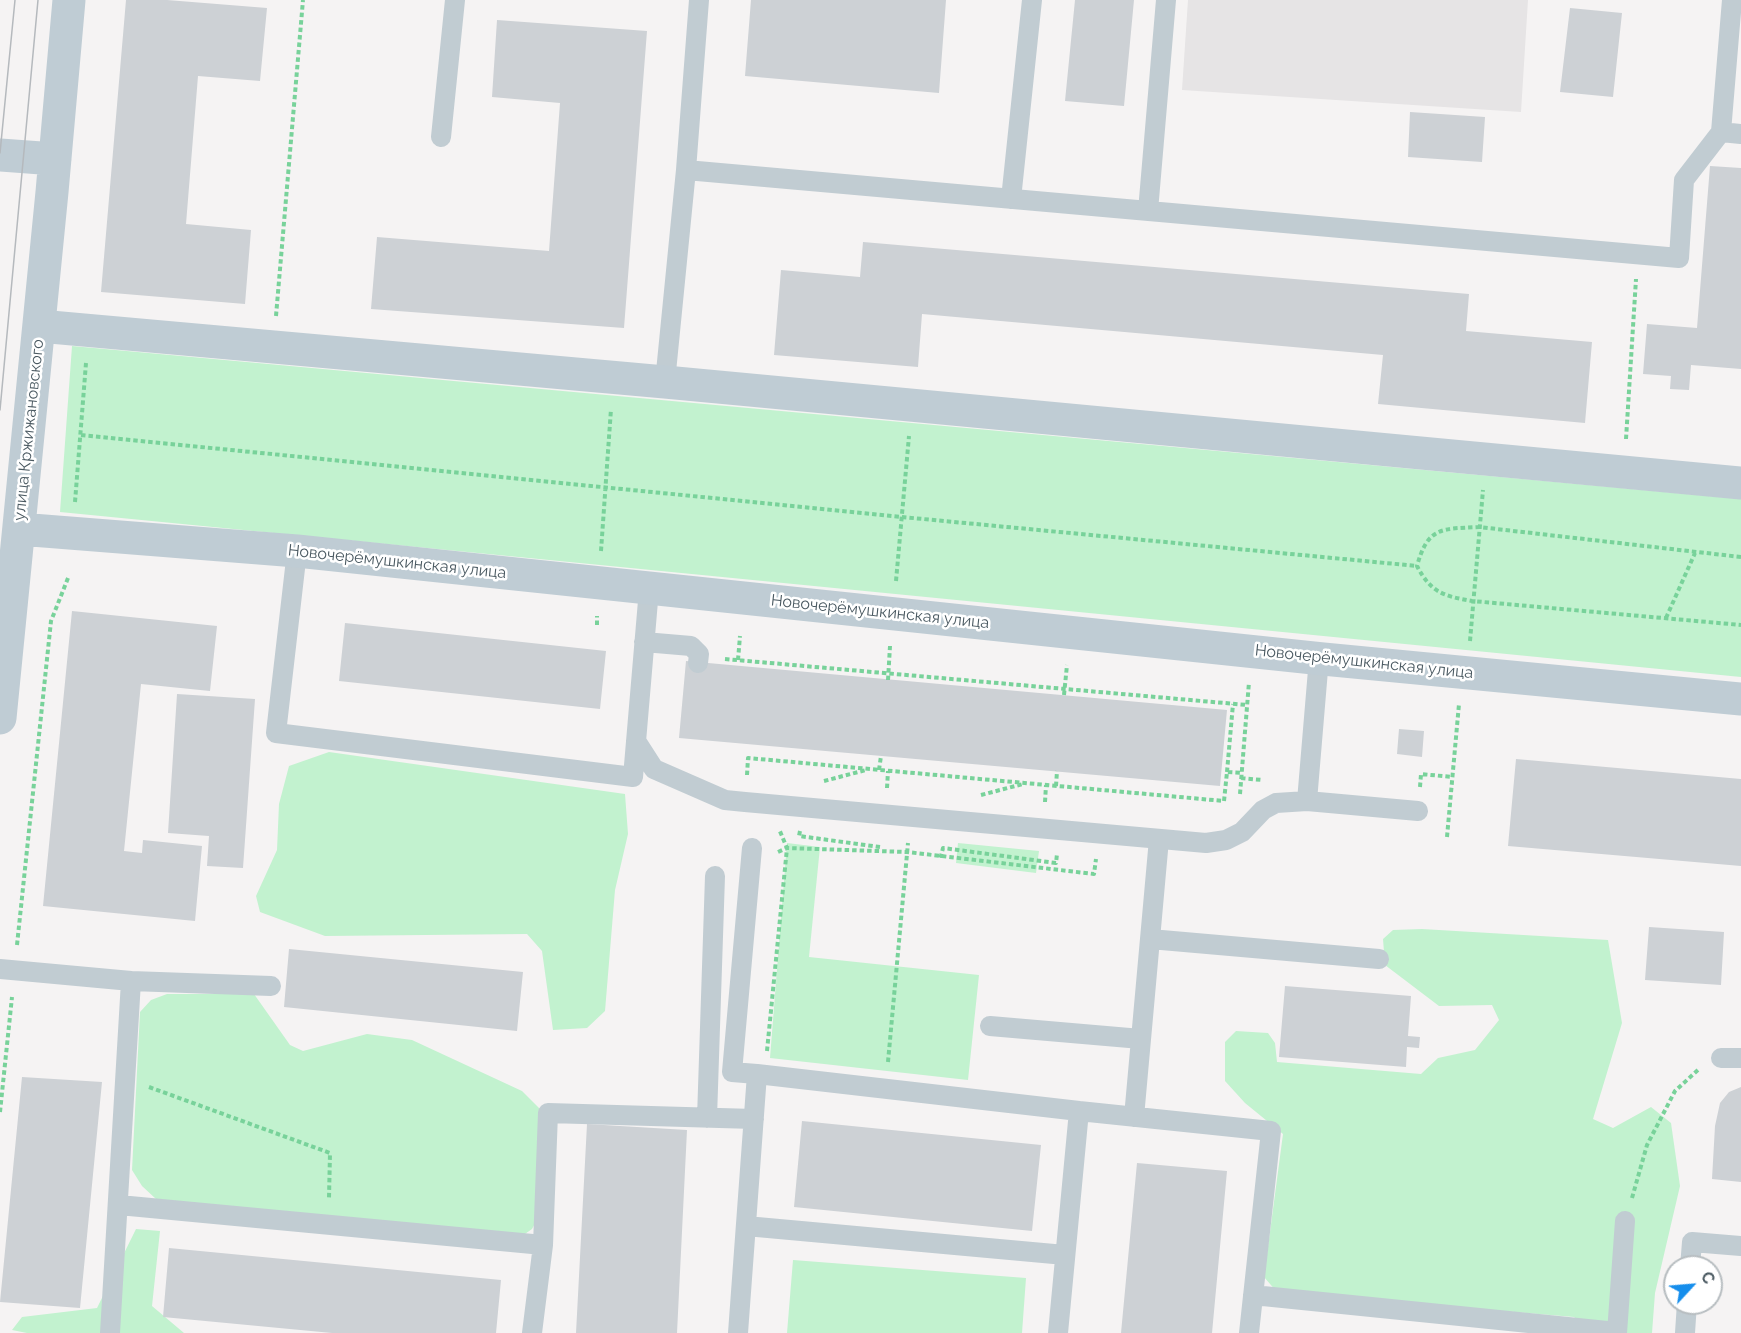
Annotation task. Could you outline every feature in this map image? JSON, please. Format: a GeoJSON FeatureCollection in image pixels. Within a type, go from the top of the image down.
{"type":"FeatureCollection","features":[{"type":"Feature","properties":{"kind":"street","name":"улица Кржижановского"},"geometry":{"type":"LineString","coordinates":[[0,706],[56,159],[69,0]]}},
{"type":"Feature","properties":{"kind":"street"},"geometry":{"type":"LineString","coordinates":[[0,155],[56,159]]}},
{"type":"Feature","properties":{"kind":"street"},"geometry":{"type":"LineString","coordinates":[[39,326],[1741,483]]}},
{"type":"Feature","properties":{"kind":"street","name":"Новочерёмушкинская улица"},"geometry":{"type":"LineString","coordinates":[[19,529],[297,551],[1319,658],[1464,687],[1741,699]]}},
{"type":"Feature","properties":{"kind":"lane"},"geometry":{"type":"LineString","coordinates":[[441,137],[455,0]]}},
{"type":"Feature","properties":{"kind":"lane"},"geometry":{"type":"LineString","coordinates":[[665,382],[686,170],[699,0]]}},
{"type":"Feature","properties":{"kind":"lane"},"geometry":{"type":"LineString","coordinates":[[1011,199],[1032,0]]}},
{"type":"Feature","properties":{"kind":"lane"},"geometry":{"type":"LineString","coordinates":[[1148,211],[1166,0]]}},
{"type":"Feature","properties":{"kind":"lane"},"geometry":{"type":"LineString","coordinates":[[686,170],[1679,258],[1684,180],[1721,132],[1732,0]]}},
{"type":"Feature","properties":{"kind":"lane"},"geometry":{"type":"LineString","coordinates":[[1721,132],[1741,134]]}},
{"type":"Feature","properties":{"kind":"lane"},"geometry":{"type":"LineString","coordinates":[[297,551],[276,733],[633,777],[649,589]]}},
{"type":"Feature","properties":{"kind":"lane"},"geometry":{"type":"LineString","coordinates":[[644,642],[691,646],[699,660]]}},
{"type":"Feature","properties":{"kind":"lane"},"geometry":{"type":"LineString","coordinates":[[1307,801],[1319,658]]}},
{"type":"Feature","properties":{"kind":"lane"},"geometry":{"type":"LineString","coordinates":[[636,741],[654,769],[725,800],[745,802],[1206,843],[1226,840],[1236,835],[1263,810],[1276,803],[1307,801],[1418,811]]}},
{"type":"Feature","properties":{"kind":"lane"},"geometry":{"type":"LineString","coordinates":[[1134,1117],[1159,839]]}},
{"type":"Feature","properties":{"kind":"lane"},"geometry":{"type":"LineString","coordinates":[[752,848],[732,1072],[1271,1131],[1249,1333]]}},
{"type":"Feature","properties":{"kind":"lane"},"geometry":{"type":"LineString","coordinates":[[707,1118],[715,876]]}},
{"type":"Feature","properties":{"kind":"lane"},"geometry":{"type":"LineString","coordinates":[[1150,939],[1379,959]]}},
{"type":"Feature","properties":{"kind":"lane"},"geometry":{"type":"LineString","coordinates":[[7,970],[131,981],[272,986]]}},
{"type":"Feature","properties":{"kind":"lane"},"geometry":{"type":"LineString","coordinates":[[110,1333],[131,981]]}},
{"type":"Feature","properties":{"kind":"lane"},"geometry":{"type":"LineString","coordinates":[[990,1026],[1142,1039]]}},
{"type":"Feature","properties":{"kind":"lane"},"geometry":{"type":"LineString","coordinates":[[1721,1058],[1741,1058]]}},
{"type":"Feature","properties":{"kind":"lane"},"geometry":{"type":"LineString","coordinates":[[738,1333],[754,1119],[761,1075]]}},
{"type":"Feature","properties":{"kind":"lane"},"geometry":{"type":"LineString","coordinates":[[1058,1333],[1079,1111]]}},
{"type":"Feature","properties":{"kind":"lane"},"geometry":{"type":"LineString","coordinates":[[532,1333],[543,1245],[548,1113],[754,1119]]}},
{"type":"Feature","properties":{"kind":"lane"},"geometry":{"type":"LineString","coordinates":[[119,1205],[543,1245]]}},
{"type":"Feature","properties":{"kind":"lane"},"geometry":{"type":"LineString","coordinates":[[1253,1295],[1617,1333],[1625,1221]]}},
{"type":"Feature","properties":{"kind":"lane"},"geometry":{"type":"LineString","coordinates":[[746,1226],[1065,1255]]}},
{"type":"Feature","properties":{"kind":"lane"},"geometry":{"type":"LineString","coordinates":[[1691,1255],[1692,1242],[1741,1246]]}},
{"type":"Feature","properties":{"kind":"lane"},"geometry":{"type":"LineString","coordinates":[[1685,1333],[1686,1315]]}},
{"type":"Feature","properties":{"kind":"path"},"geometry":{"type":"LineString","coordinates":[[276,320],[303,0]]}},
{"type":"Feature","properties":{"kind":"path"},"geometry":{"type":"LineString","coordinates":[[1626,440],[1637,255]]}},
{"type":"Feature","properties":{"kind":"path"},"geometry":{"type":"LineString","coordinates":[[74,512],[86,361]]}},
{"type":"Feature","properties":{"kind":"path"},"geometry":{"type":"LineString","coordinates":[[597,625],[614,378]]}},
{"type":"Feature","properties":{"kind":"path"},"geometry":{"type":"LineString","coordinates":[[888,680],[911,406]]}},
{"type":"Feature","properties":{"kind":"path"},"geometry":{"type":"LineString","coordinates":[[81,435],[1417,566]]}},
{"type":"Feature","properties":{"kind":"path"},"geometry":{"type":"LineString","coordinates":[[1447,837],[1464,687],[1485,460]]}},
{"type":"Feature","properties":{"kind":"path"},"geometry":{"type":"LineString","coordinates":[[1741,557],[1479,527],[1446,528],[1430,537],[1422,548],[1417,566],[1425,582],[1444,596],[1472,601],[1741,625]]}},
{"type":"Feature","properties":{"kind":"path"},"geometry":{"type":"LineString","coordinates":[[1666,618],[1695,553]]}},
{"type":"Feature","properties":{"kind":"path"},"geometry":{"type":"LineString","coordinates":[[0,1112],[7,970],[51,621],[68,578]]}},
{"type":"Feature","properties":{"kind":"path"},"geometry":{"type":"LineString","coordinates":[[738,660],[740,636]]}},
{"type":"Feature","properties":{"kind":"path"},"geometry":{"type":"LineString","coordinates":[[699,660],[738,660],[1248,705]]}},
{"type":"Feature","properties":{"kind":"path"},"geometry":{"type":"LineString","coordinates":[[1064,695],[1067,665]]}},
{"type":"Feature","properties":{"kind":"path"},"geometry":{"type":"LineString","coordinates":[[1236,835],[1250,682]]}},
{"type":"Feature","properties":{"kind":"path"},"geometry":{"type":"LineString","coordinates":[[745,802],[748,758],[1224,801],[1233,704]]}},
{"type":"Feature","properties":{"kind":"path"},"geometry":{"type":"LineString","coordinates":[[879,770],[881,756]]}},
{"type":"Feature","properties":{"kind":"path"},"geometry":{"type":"LineString","coordinates":[[1056,786],[1057,771]]}},
{"type":"Feature","properties":{"kind":"path"},"geometry":{"type":"LineString","coordinates":[[1227,772],[1242,773]]}},
{"type":"Feature","properties":{"kind":"path"},"geometry":{"type":"LineString","coordinates":[[761,1075],[787,848],[778,828]]}},
{"type":"Feature","properties":{"kind":"path"},"geometry":{"type":"LineString","coordinates":[[799,836],[879,847]]}},
{"type":"Feature","properties":{"kind":"path"},"geometry":{"type":"LineString","coordinates":[[885,1090],[908,842]]}},
{"type":"Feature","properties":{"kind":"path"},"geometry":{"type":"LineString","coordinates":[[787,848],[907,852],[1094,874],[1097,853]]}},
{"type":"Feature","properties":{"kind":"path"},"geometry":{"type":"LineString","coordinates":[[901,850],[941,856],[942,848],[1056,863]]}},
{"type":"Feature","properties":{"kind":"path"},"geometry":{"type":"LineString","coordinates":[[1625,1221],[1647,1145],[1675,1091],[1694,1072],[1721,1058]]}},
{"type":"Feature","properties":{"kind":"path"},"geometry":{"type":"LineString","coordinates":[[126,1078],[330,1153],[329,1225]]}},
{"type":"Feature","properties":{"kind":"shaded area"},"geometry":{"type":"Polygon","coordinates":[[[1188,0],[1528,0],[1521,112],[1182,90],[1188,0]]]}},
{"type":"Feature","properties":{"kind":"green space"},"geometry":{"type":"Polygon","coordinates":[[[72,346],[1741,499],[1741,677],[60,512],[72,346]]]}},
{"type":"Feature","properties":{"kind":"green space"},"geometry":{"type":"Polygon","coordinates":[[[329,752],[625,794],[628,834],[615,890],[605,1011],[587,1028],[553,1030],[542,951],[527,934],[325,936],[260,912],[256,896],[277,850],[279,804],[289,766],[329,752]]]}},
{"type":"Feature","properties":{"kind":"green space"},"geometry":{"type":"Polygon","coordinates":[[[787,843],[820,847],[809,957],[979,975],[968,1080],[770,1058],[787,843]]]}},
{"type":"Feature","properties":{"kind":"green space"},"geometry":{"type":"Polygon","coordinates":[[[958,843],[1039,851],[1036,873],[956,863],[958,843]]]}},
{"type":"Feature","properties":{"kind":"green space"},"geometry":{"type":"Polygon","coordinates":[[[1422,929],[1608,940],[1622,1023],[1593,1119],[1613,1128],[1651,1107],[1671,1123],[1680,1186],[1655,1293],[1652,1333],[1581,1333],[1581,1324],[1574,1317],[1277,1292],[1264,1277],[1283,1134],[1245,1103],[1225,1081],[1225,1042],[1236,1031],[1268,1033],[1275,1043],[1277,1062],[1421,1074],[1438,1058],[1475,1050],[1499,1020],[1492,1005],[1439,1006],[1385,965],[1383,939],[1393,930],[1422,929]]]}},
{"type":"Feature","properties":{"kind":"green space"},"geometry":{"type":"Polygon","coordinates":[[[167,994],[254,994],[290,1045],[303,1051],[367,1034],[412,1040],[522,1091],[540,1109],[537,1220],[532,1229],[522,1236],[156,1199],[142,1186],[132,1170],[140,1012],[151,1000],[167,994]]]}},
{"type":"Feature","properties":{"kind":"green space"},"geometry":{"type":"Polygon","coordinates":[[[136,1229],[160,1231],[152,1306],[184,1333],[27,1333],[12,1330],[22,1317],[97,1308],[136,1229]]]}},
{"type":"Feature","properties":{"kind":"green space"},"geometry":{"type":"Polygon","coordinates":[[[793,1260],[1026,1278],[1022,1333],[787,1333],[793,1260]]]}},
{"type":"Feature","properties":{"kind":"building"},"geometry":{"type":"Polygon","coordinates":[[[126,0],[167,0],[267,8],[260,81],[198,76],[186,224],[251,230],[245,304],[101,292],[126,0]]]}},
{"type":"Feature","properties":{"kind":"building"},"geometry":{"type":"Polygon","coordinates":[[[751,0],[946,0],[939,93],[745,76],[751,0]]]}},
{"type":"Feature","properties":{"kind":"building"},"geometry":{"type":"Polygon","coordinates":[[[1075,0],[1134,0],[1124,106],[1065,101],[1075,0]]]}},
{"type":"Feature","properties":{"kind":"building"},"geometry":{"type":"Polygon","coordinates":[[[1570,8],[1622,13],[1613,97],[1560,92],[1570,8]]]}},
{"type":"Feature","properties":{"kind":"building"},"geometry":{"type":"Polygon","coordinates":[[[497,20],[647,31],[624,328],[371,309],[377,237],[549,251],[560,103],[492,97],[497,20]]]}},
{"type":"Feature","properties":{"kind":"building"},"geometry":{"type":"Polygon","coordinates":[[[1410,112],[1485,117],[1482,162],[1408,157],[1410,112]]]}},
{"type":"Feature","properties":{"kind":"building"},"geometry":{"type":"Polygon","coordinates":[[[1710,166],[1741,168],[1741,369],[1691,365],[1689,390],[1670,389],[1671,376],[1643,374],[1647,324],[1697,328],[1710,166]]]}},
{"type":"Feature","properties":{"kind":"building"},"geometry":{"type":"Polygon","coordinates":[[[863,242],[1469,294],[1466,331],[1592,342],[1585,423],[1378,404],[1383,355],[922,314],[918,367],[774,355],[781,270],[860,277],[863,242]]]}},
{"type":"Feature","properties":{"kind":"building"},"geometry":{"type":"Polygon","coordinates":[[[72,611],[217,626],[210,691],[141,684],[124,851],[142,853],[143,840],[202,846],[195,921],[43,906],[72,611]]]}},
{"type":"Feature","properties":{"kind":"building"},"geometry":{"type":"Polygon","coordinates":[[[345,623],[606,651],[600,709],[339,681],[345,623]]]}},
{"type":"Feature","properties":{"kind":"building"},"geometry":{"type":"Polygon","coordinates":[[[686,661],[1227,710],[1220,786],[679,738],[686,661]]]}},
{"type":"Feature","properties":{"kind":"building"},"geometry":{"type":"Polygon","coordinates":[[[177,694],[255,699],[243,868],[207,866],[209,836],[168,833],[177,694]]]}},
{"type":"Feature","properties":{"kind":"building"},"geometry":{"type":"Polygon","coordinates":[[[1399,729],[1424,731],[1422,757],[1397,754],[1399,729]]]}},
{"type":"Feature","properties":{"kind":"building"},"geometry":{"type":"Polygon","coordinates":[[[1516,759],[1741,779],[1741,866],[1508,846],[1516,759]]]}},
{"type":"Feature","properties":{"kind":"building"},"geometry":{"type":"Polygon","coordinates":[[[1649,927],[1724,932],[1721,985],[1645,980],[1649,927]]]}},
{"type":"Feature","properties":{"kind":"building"},"geometry":{"type":"Polygon","coordinates":[[[289,949],[523,972],[517,1031],[284,1007],[289,949]]]}},
{"type":"Feature","properties":{"kind":"building"},"geometry":{"type":"Polygon","coordinates":[[[1285,986],[1411,996],[1408,1036],[1420,1037],[1419,1048],[1407,1047],[1406,1067],[1279,1057],[1285,986]]]}},
{"type":"Feature","properties":{"kind":"building"},"geometry":{"type":"Polygon","coordinates":[[[22,1077],[102,1082],[80,1308],[0,1302],[22,1077]]]}},
{"type":"Feature","properties":{"kind":"building"},"geometry":{"type":"Polygon","coordinates":[[[1741,1087],[1741,1182],[1712,1179],[1715,1126],[1720,1103],[1729,1092],[1741,1087]]]}},
{"type":"Feature","properties":{"kind":"building"},"geometry":{"type":"Polygon","coordinates":[[[802,1121],[1041,1145],[1032,1231],[794,1207],[802,1121]]]}},
{"type":"Feature","properties":{"kind":"building"},"geometry":{"type":"Polygon","coordinates":[[[587,1124],[687,1130],[677,1333],[576,1333],[587,1124]]]}},
{"type":"Feature","properties":{"kind":"building"},"geometry":{"type":"Polygon","coordinates":[[[1137,1163],[1227,1171],[1212,1333],[1121,1333],[1137,1163]]]}},
{"type":"Feature","properties":{"kind":"building"},"geometry":{"type":"Polygon","coordinates":[[[169,1248],[501,1280],[496,1333],[332,1333],[163,1317],[169,1248]]]}},
{"type":"Feature","properties":{"kind":"tram line"},"geometry":{"type":"LineString","coordinates":[[0,153],[15,0]]}},
{"type":"Feature","properties":{"kind":"tram line"},"geometry":{"type":"LineString","coordinates":[[0,410],[38,0]]}}]}
